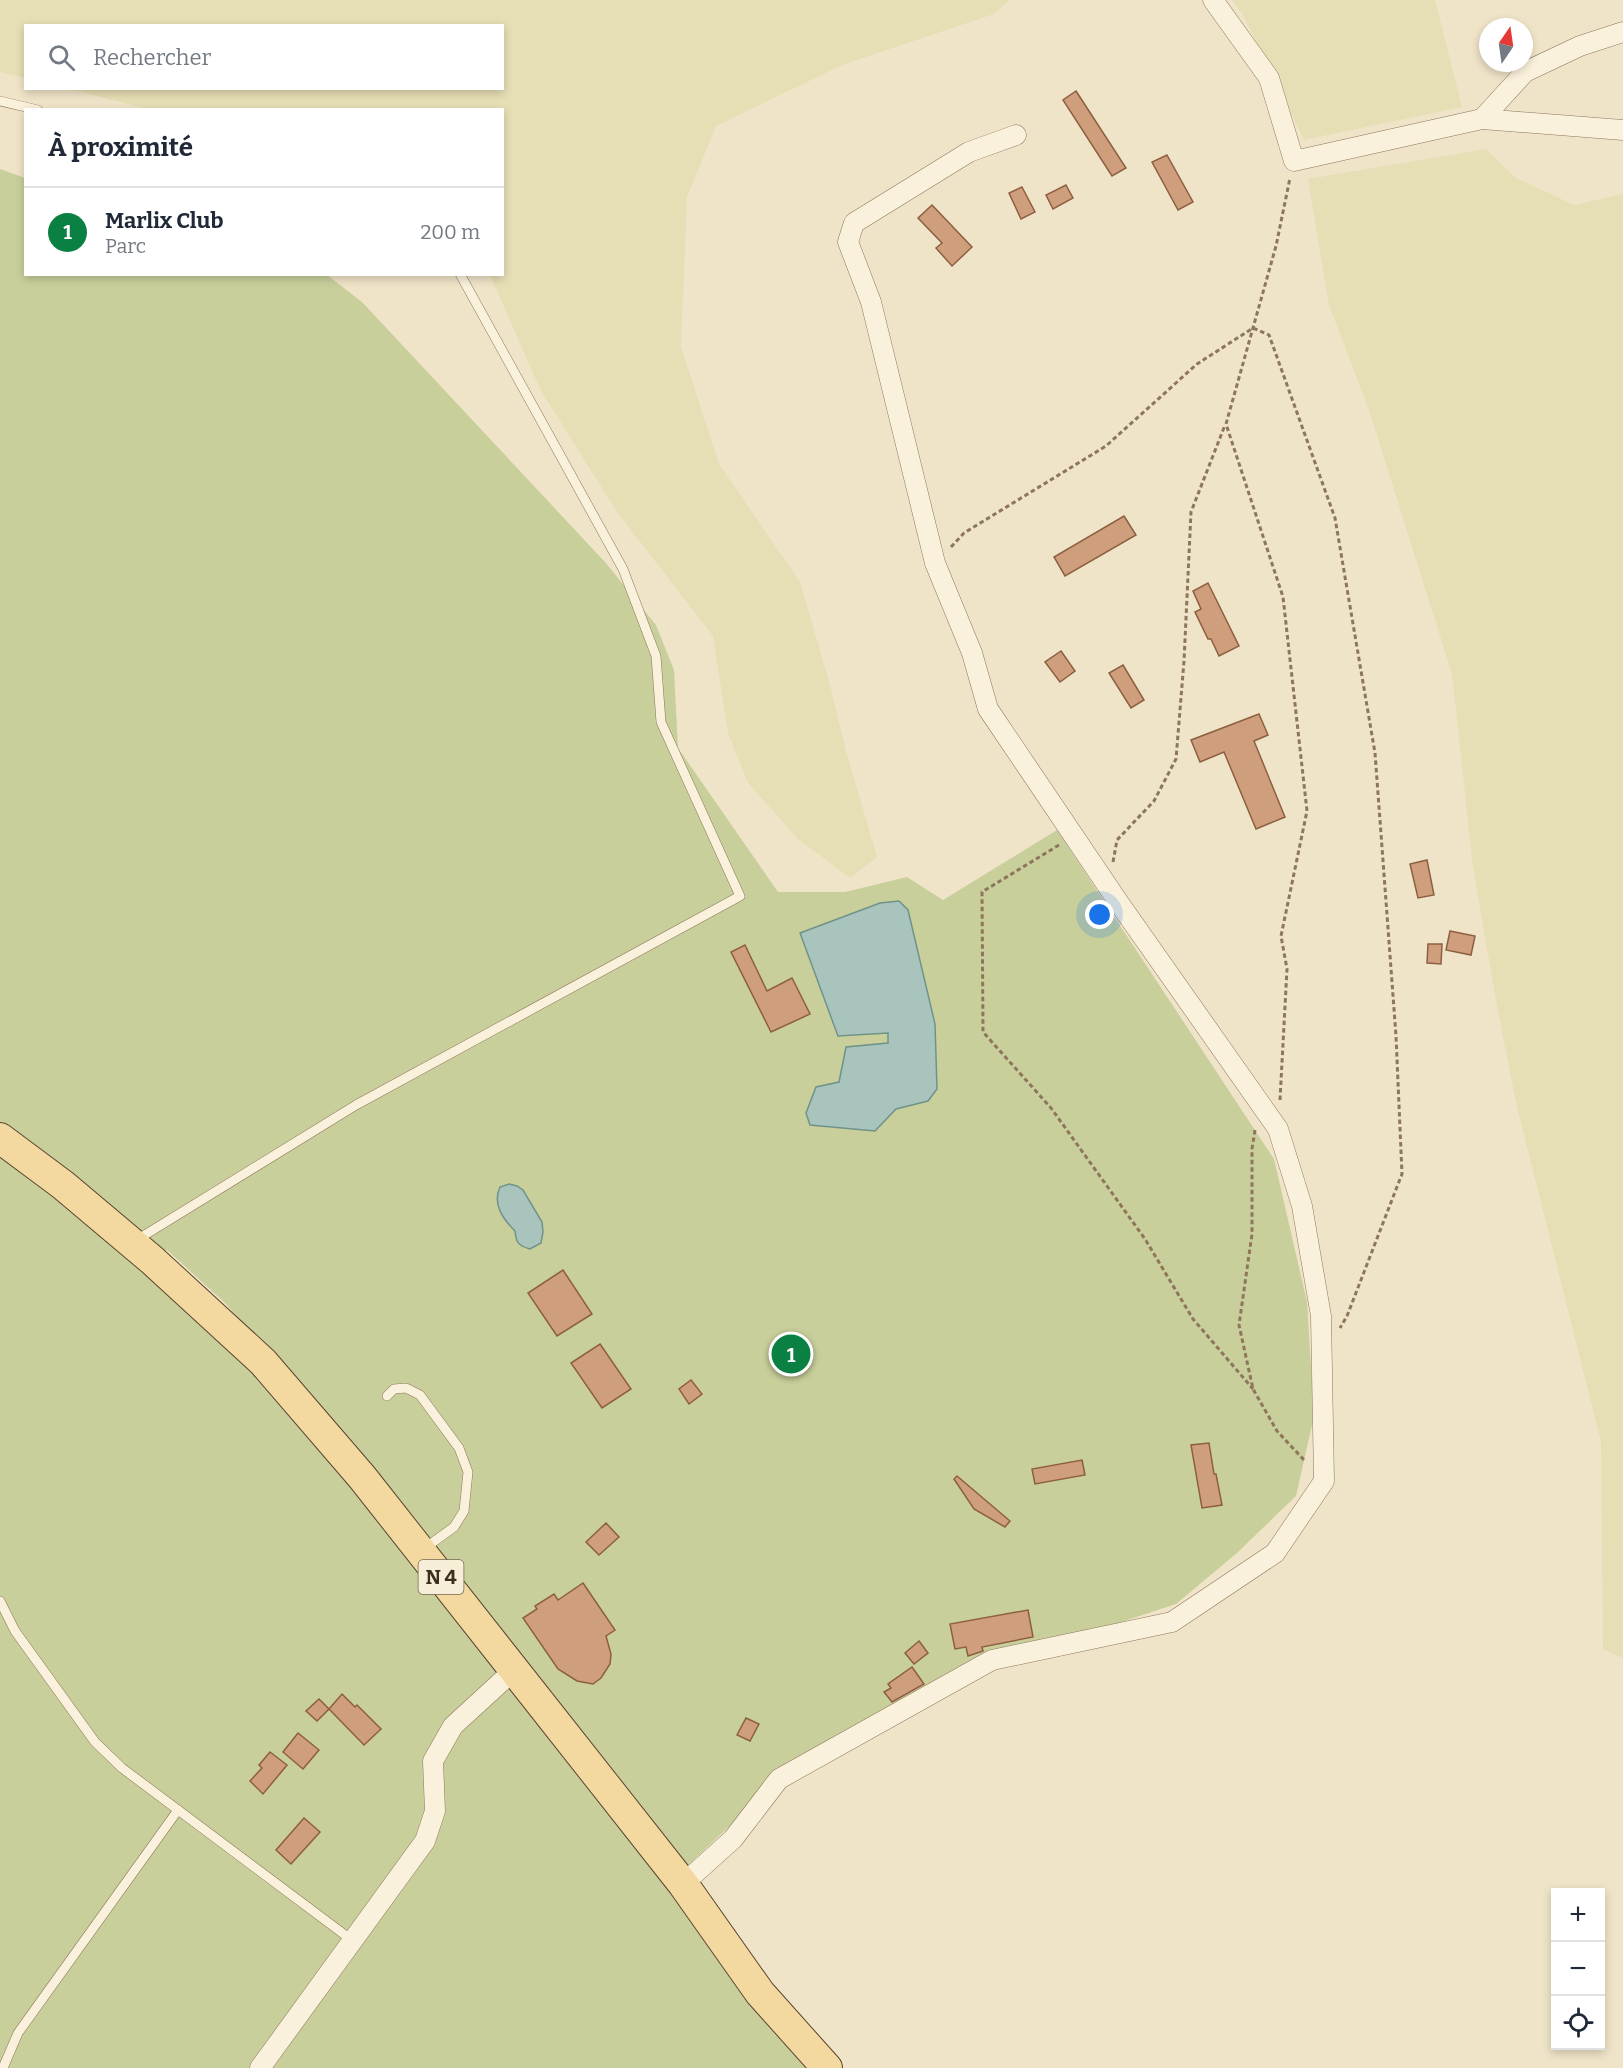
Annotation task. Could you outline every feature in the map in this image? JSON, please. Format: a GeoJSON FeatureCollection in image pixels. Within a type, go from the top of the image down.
{"type":"FeatureCollection","features":[{"type":"Feature","properties":{"kind":"main road","name":"N 4"},"geometry":{"type":"LineString","coordinates":[[0,1138],[63,1185],[132,1243],[192,1295],[263,1362],[362,1477],[683,1884],[760,1993],[827,2068]]}},
{"type":"Feature","properties":{"kind":"street"},"geometry":{"type":"LineString","coordinates":[[1213,0],[1269,78],[1294,161],[1482,119],[1623,130]]}},
{"type":"Feature","properties":{"kind":"street"},"geometry":{"type":"LineString","coordinates":[[1482,119],[1525,72],[1580,46],[1623,32]]}},
{"type":"Feature","properties":{"kind":"street"},"geometry":{"type":"LineString","coordinates":[[683,1884],[734,1839],[779,1779],[992,1660],[1172,1622],[1275,1553],[1324,1481],[1321,1316],[1302,1206],[1278,1129],[1073,836],[988,709],[972,653],[935,563],[871,302],[848,242],[854,223],[969,152],[1016,135]]}},
{"type":"Feature","properties":{"kind":"street"},"geometry":{"type":"LineString","coordinates":[[260,2068],[426,1841],[435,1811],[433,1761],[453,1726],[514,1670]]}},
{"type":"Feature","properties":{"kind":"lane"},"geometry":{"type":"LineString","coordinates":[[0,101],[30,108]]}},
{"type":"Feature","properties":{"kind":"lane"},"geometry":{"type":"LineString","coordinates":[[132,1243],[356,1105],[740,896],[661,722],[656,656],[624,569],[461,276]]}},
{"type":"Feature","properties":{"kind":"lane"},"geometry":{"type":"LineString","coordinates":[[387,1396],[394,1389],[406,1388],[420,1395],[459,1448],[468,1472],[464,1511],[454,1527],[420,1551]]}},
{"type":"Feature","properties":{"kind":"lane"},"geometry":{"type":"LineString","coordinates":[[0,1601],[15,1631],[95,1742],[122,1768],[353,1941]]}},
{"type":"Feature","properties":{"kind":"lane"},"geometry":{"type":"LineString","coordinates":[[3,2068],[18,2033],[178,1810]]}},
{"type":"Feature","properties":{"kind":"path"},"geometry":{"type":"LineString","coordinates":[[1109,888],[1117,840],[1154,801],[1176,759],[1191,513],[1226,424],[1275,246],[1294,161]]}},
{"type":"Feature","properties":{"kind":"path"},"geometry":{"type":"LineString","coordinates":[[935,563],[964,533],[1106,446],[1197,364],[1253,328]]}},
{"type":"Feature","properties":{"kind":"path"},"geometry":{"type":"LineString","coordinates":[[1253,328],[1269,335],[1335,519],[1375,753],[1396,1036],[1402,1174],[1347,1316],[1322,1360]]}},
{"type":"Feature","properties":{"kind":"path"},"geometry":{"type":"LineString","coordinates":[[1226,424],[1282,597],[1307,811],[1281,936],[1287,969],[1278,1129]]}},
{"type":"Feature","properties":{"kind":"path"},"geometry":{"type":"LineString","coordinates":[[1073,836],[982,892],[983,1032],[1051,1108],[1145,1239],[1193,1319],[1253,1389],[1277,1431],[1324,1481]]}},
{"type":"Feature","properties":{"kind":"path"},"geometry":{"type":"LineString","coordinates":[[1253,1389],[1239,1325],[1252,1234],[1252,1149],[1259,1102]]}},
{"type":"Feature","properties":{"kind":"shaded area"},"geometry":{"type":"Polygon","coordinates":[[[0,0],[1010,0],[994,14],[842,65],[716,126],[687,197],[681,347],[719,464],[800,582],[877,857],[850,878],[797,838],[748,783],[728,733],[713,636],[617,512],[540,389],[490,276],[504,276],[504,108],[143,108],[74,90],[504,90],[504,24],[24,24],[24,78],[0,72],[0,0]]]}},
{"type":"Feature","properties":{"kind":"shaded area"},"geometry":{"type":"Polygon","coordinates":[[[1232,0],[1435,0],[1462,107],[1304,140],[1243,15],[1232,0]]]}},
{"type":"Feature","properties":{"kind":"shaded area"},"geometry":{"type":"Polygon","coordinates":[[[1486,149],[1516,178],[1574,205],[1623,194],[1623,1658],[1603,1649],[1601,1442],[1517,1107],[1497,1006],[1473,867],[1452,674],[1369,410],[1329,305],[1308,179],[1486,149]]]}},
{"type":"Feature","properties":{"kind":"green space"},"geometry":{"type":"Polygon","coordinates":[[[0,169],[24,178],[24,276],[328,276],[362,302],[605,562],[656,625],[674,670],[678,748],[778,892],[845,892],[907,877],[943,900],[1057,830],[1274,1159],[1307,1302],[1314,1416],[1296,1496],[1237,1553],[1176,1604],[1103,1628],[994,1653],[800,1760],[686,1867],[379,1474],[225,1303],[167,1250],[153,1259],[304,1410],[827,2068],[0,2068],[0,169]]]}},
{"type":"Feature","properties":{"kind":"water"},"geometry":{"type":"Polygon","coordinates":[[[899,901],[908,910],[935,1024],[937,1089],[928,1101],[896,1109],[875,1131],[810,1125],[806,1113],[816,1087],[839,1082],[846,1047],[888,1043],[888,1033],[838,1036],[800,933],[880,903],[899,901]]]}},
{"type":"Feature","properties":{"kind":"water"},"geometry":{"type":"Polygon","coordinates":[[[509,1184],[523,1190],[542,1222],[541,1243],[530,1249],[519,1243],[515,1231],[506,1221],[498,1205],[500,1187],[509,1184]]]}},
{"type":"Feature","properties":{"kind":"building"},"geometry":{"type":"Polygon","coordinates":[[[1076,91],[1126,168],[1112,176],[1063,100],[1076,91]]]}},
{"type":"Feature","properties":{"kind":"building"},"geometry":{"type":"Polygon","coordinates":[[[1167,155],[1193,202],[1178,210],[1152,162],[1167,155]]]}},
{"type":"Feature","properties":{"kind":"building"},"geometry":{"type":"Polygon","coordinates":[[[1066,185],[1073,198],[1053,209],[1046,195],[1066,185]]]}},
{"type":"Feature","properties":{"kind":"building"},"geometry":{"type":"Polygon","coordinates":[[[1022,187],[1035,212],[1021,219],[1009,193],[1022,187]]]}},
{"type":"Feature","properties":{"kind":"building"},"geometry":{"type":"Polygon","coordinates":[[[932,205],[972,247],[952,266],[936,248],[942,243],[918,218],[932,205]]]}},
{"type":"Feature","properties":{"kind":"building"},"geometry":{"type":"Polygon","coordinates":[[[1124,516],[1136,535],[1065,576],[1054,557],[1124,516]]]}},
{"type":"Feature","properties":{"kind":"building"},"geometry":{"type":"Polygon","coordinates":[[[1208,583],[1239,646],[1219,656],[1195,612],[1201,609],[1193,591],[1208,583]]]}},
{"type":"Feature","properties":{"kind":"building"},"geometry":{"type":"Polygon","coordinates":[[[1061,651],[1075,671],[1060,682],[1045,662],[1061,651]]]}},
{"type":"Feature","properties":{"kind":"building"},"geometry":{"type":"Polygon","coordinates":[[[1123,665],[1144,700],[1131,708],[1109,673],[1123,665]]]}},
{"type":"Feature","properties":{"kind":"building"},"geometry":{"type":"Polygon","coordinates":[[[1259,714],[1268,735],[1254,741],[1285,817],[1256,829],[1224,752],[1200,762],[1191,740],[1259,714]]]}},
{"type":"Feature","properties":{"kind":"building"},"geometry":{"type":"Polygon","coordinates":[[[1427,860],[1434,895],[1418,898],[1410,864],[1427,860]]]}},
{"type":"Feature","properties":{"kind":"building"},"geometry":{"type":"Polygon","coordinates":[[[1450,931],[1475,936],[1471,955],[1446,950],[1450,931]]]}},
{"type":"Feature","properties":{"kind":"building"},"geometry":{"type":"Polygon","coordinates":[[[1428,944],[1442,944],[1441,964],[1427,963],[1428,944]]]}},
{"type":"Feature","properties":{"kind":"building"},"geometry":{"type":"Polygon","coordinates":[[[745,945],[767,991],[792,978],[810,1014],[771,1032],[731,952],[745,945]]]}},
{"type":"Feature","properties":{"kind":"building"},"geometry":{"type":"Polygon","coordinates":[[[563,1270],[592,1314],[557,1336],[528,1293],[563,1270]]]}},
{"type":"Feature","properties":{"kind":"building"},"geometry":{"type":"Polygon","coordinates":[[[600,1344],[631,1389],[602,1408],[571,1363],[600,1344]]]}},
{"type":"Feature","properties":{"kind":"building"},"geometry":{"type":"Polygon","coordinates":[[[691,1380],[702,1394],[689,1404],[679,1389],[691,1380]]]}},
{"type":"Feature","properties":{"kind":"building"},"geometry":{"type":"Polygon","coordinates":[[[1209,1443],[1222,1505],[1202,1508],[1191,1445],[1209,1443]]]}},
{"type":"Feature","properties":{"kind":"building"},"geometry":{"type":"Polygon","coordinates":[[[1082,1460],[1085,1475],[1035,1484],[1032,1469],[1082,1460]]]}},
{"type":"Feature","properties":{"kind":"building"},"geometry":{"type":"Polygon","coordinates":[[[957,1476],[1010,1521],[1005,1527],[974,1509],[954,1479],[957,1476]]]}},
{"type":"Feature","properties":{"kind":"building"},"geometry":{"type":"Polygon","coordinates":[[[606,1523],[619,1537],[599,1555],[586,1542],[606,1523]]]}},
{"type":"Feature","properties":{"kind":"building"},"geometry":{"type":"Polygon","coordinates":[[[583,1583],[615,1630],[606,1636],[611,1654],[610,1664],[601,1678],[593,1684],[577,1681],[558,1669],[523,1618],[537,1609],[535,1606],[554,1594],[558,1600],[583,1583]]]}},
{"type":"Feature","properties":{"kind":"building"},"geometry":{"type":"Polygon","coordinates":[[[1028,1610],[1033,1637],[982,1647],[983,1651],[968,1656],[966,1647],[955,1649],[950,1624],[1028,1610]]]}},
{"type":"Feature","properties":{"kind":"building"},"geometry":{"type":"Polygon","coordinates":[[[919,1641],[928,1653],[914,1664],[905,1653],[919,1641]]]}},
{"type":"Feature","properties":{"kind":"building"},"geometry":{"type":"Polygon","coordinates":[[[912,1667],[924,1684],[892,1702],[884,1692],[891,1688],[888,1684],[912,1667]]]}},
{"type":"Feature","properties":{"kind":"building"},"geometry":{"type":"Polygon","coordinates":[[[342,1694],[355,1707],[357,1705],[381,1729],[364,1745],[329,1709],[342,1694]]]}},
{"type":"Feature","properties":{"kind":"building"},"geometry":{"type":"Polygon","coordinates":[[[319,1699],[329,1709],[317,1721],[306,1711],[319,1699]]]}},
{"type":"Feature","properties":{"kind":"building"},"geometry":{"type":"Polygon","coordinates":[[[746,1718],[759,1724],[750,1741],[737,1735],[746,1718]]]}},
{"type":"Feature","properties":{"kind":"building"},"geometry":{"type":"Polygon","coordinates":[[[298,1733],[319,1750],[303,1769],[283,1752],[298,1733]]]}},
{"type":"Feature","properties":{"kind":"building"},"geometry":{"type":"Polygon","coordinates":[[[270,1752],[287,1765],[263,1794],[250,1781],[262,1768],[259,1765],[270,1752]]]}},
{"type":"Feature","properties":{"kind":"building"},"geometry":{"type":"Polygon","coordinates":[[[304,1818],[320,1832],[291,1864],[276,1850],[304,1818]]]}},
{"type":"Feature","properties":{"kind":"place","name":"Marlix Club"},"geometry":{"type":"Point","coordinates":[791,1354]}}]}
